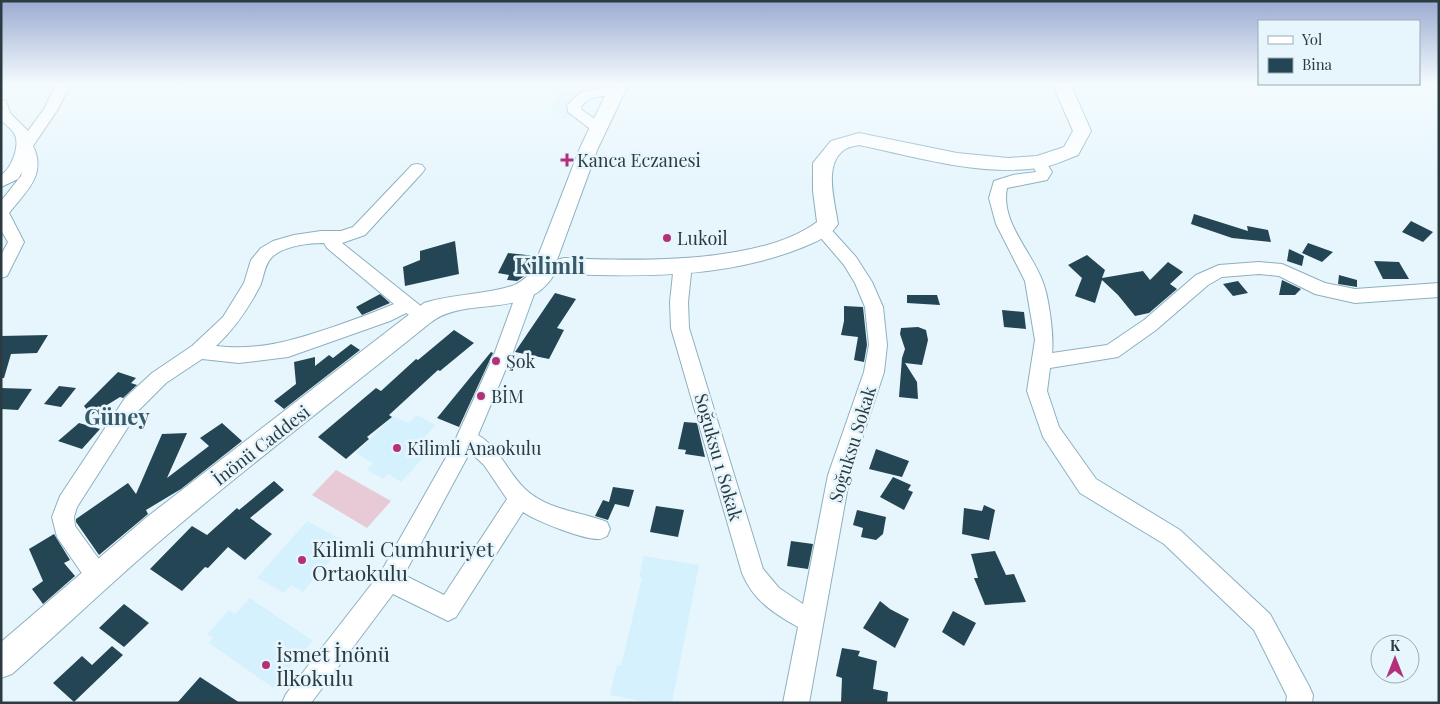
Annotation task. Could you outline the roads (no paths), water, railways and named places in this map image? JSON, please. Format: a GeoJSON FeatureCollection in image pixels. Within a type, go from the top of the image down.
{"type":"FeatureCollection","features":[{"type":"Feature","properties":{"kind":"main road"},"geometry":{"type":"LineString","coordinates":[[546,271],[589,148],[604,116]]}},
{"type":"Feature","properties":{"kind":"main road"},"geometry":{"type":"LineString","coordinates":[[822,230],[828,222],[822,191],[823,163],[838,145],[858,139],[957,158],[1008,164],[1039,162],[1072,151],[1082,131],[1075,116]]}},
{"type":"Feature","properties":{"kind":"main road","name":"İnönü Caddesi"},"geometry":{"type":"LineString","coordinates":[[1,662],[157,526],[414,311],[507,295],[546,271],[719,262],[785,247],[822,230]]}},
{"type":"Feature","properties":{"kind":"street"},"geometry":{"type":"LineString","coordinates":[[1,272],[16,242],[1,213],[29,177],[31,158],[25,146],[22,133],[5,116]]}},
{"type":"Feature","properties":{"kind":"street"},"geometry":{"type":"LineString","coordinates":[[1,182],[13,174],[25,146],[46,116]]}},
{"type":"Feature","properties":{"kind":"street"},"geometry":{"type":"LineString","coordinates":[[581,116],[598,128]]}},
{"type":"Feature","properties":{"kind":"street"},"geometry":{"type":"LineString","coordinates":[[1039,162],[1044,172],[1042,176],[1013,180],[1000,185],[996,198],[1004,224],[1034,281],[1044,340],[1037,391],[1050,431],[1088,486],[1172,537],[1262,622],[1300,696],[1299,703]]}},
{"type":"Feature","properties":{"kind":"street"},"geometry":{"type":"LineString","coordinates":[[98,577],[65,530],[63,523],[65,510],[132,404],[159,378],[199,351],[218,334],[237,310],[252,284],[260,260],[267,252],[279,245],[294,241],[349,236],[363,228],[417,169]]}},
{"type":"Feature","properties":{"kind":"street","name":"Soğuksu Sokak"},"geometry":{"type":"LineString","coordinates":[[796,703],[839,475],[874,372],[878,345],[874,307],[863,282],[842,251],[822,230]]}},
{"type":"Feature","properties":{"kind":"street"},"geometry":{"type":"LineString","coordinates":[[329,237],[333,244],[414,311]]}},
{"type":"Feature","properties":{"kind":"street","name":"Soğuksu 1 Sokak"},"geometry":{"type":"LineString","coordinates":[[682,264],[679,302],[680,328],[753,573],[758,584],[774,599],[812,621]]}},
{"type":"Feature","properties":{"kind":"street"},"geometry":{"type":"LineString","coordinates":[[1041,362],[1111,352],[1150,325],[1202,280],[1219,271],[1259,268],[1282,270],[1321,288],[1355,296],[1439,290]]}},
{"type":"Feature","properties":{"kind":"street"},"geometry":{"type":"LineString","coordinates":[[295,703],[389,580],[466,438],[504,352],[546,271]]}},
{"type":"Feature","properties":{"kind":"street"},"geometry":{"type":"LineString","coordinates":[[199,351],[239,356],[288,350],[384,316],[414,311]]}},
{"type":"Feature","properties":{"kind":"street"},"geometry":{"type":"LineString","coordinates":[[466,438],[487,451],[509,487],[527,504],[563,520],[599,528]]}},
{"type":"Feature","properties":{"kind":"street"},"geometry":{"type":"LineString","coordinates":[[389,580],[448,609],[520,498]]}},
{"type":"Feature","properties":{"kind":"place","name":"Kanca Eczanesi"},"geometry":{"type":"Point","coordinates":[567,160]}},
{"type":"Feature","properties":{"kind":"place","name":"Lukoil"},"geometry":{"type":"Point","coordinates":[667,238]}},
{"type":"Feature","properties":{"kind":"place","name":"Şok"},"geometry":{"type":"Point","coordinates":[496,361]}},
{"type":"Feature","properties":{"kind":"place","name":"BİM"},"geometry":{"type":"Point","coordinates":[481,396]}},
{"type":"Feature","properties":{"kind":"place","name":"Kilimli Anaokulu"},"geometry":{"type":"Point","coordinates":[397,448]}},
{"type":"Feature","properties":{"kind":"place","name":"Kilimli Cumhuriyet Ortaokulu"},"geometry":{"type":"Point","coordinates":[302,560]}},
{"type":"Feature","properties":{"kind":"place","name":"İsmet İnönü İlkokulu"},"geometry":{"type":"Point","coordinates":[266,665]}},
{"type":"Feature","properties":{"kind":"district","name":"Kilimli"},"geometry":{"type":"Point","coordinates":[550,265]}},
{"type":"Feature","properties":{"kind":"district","name":"Güney"},"geometry":{"type":"Point","coordinates":[117,416]}}]}
